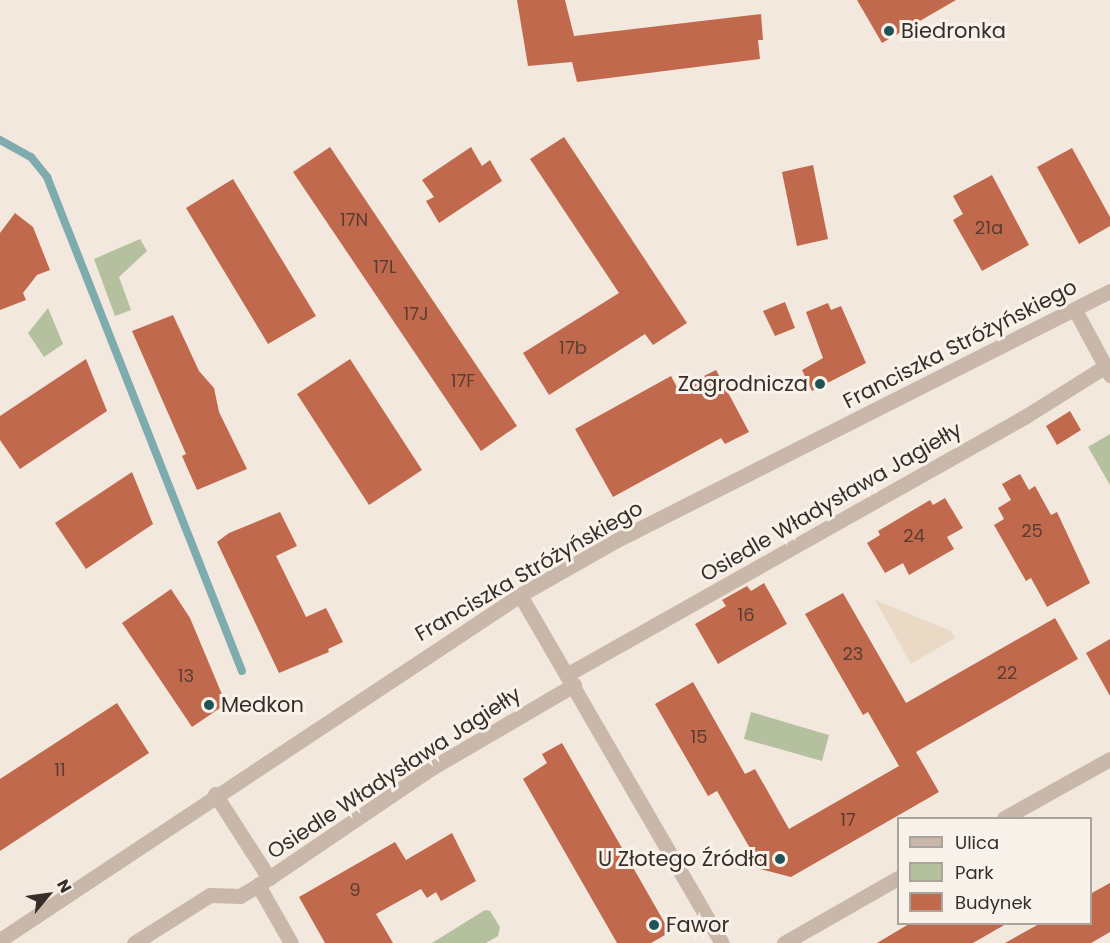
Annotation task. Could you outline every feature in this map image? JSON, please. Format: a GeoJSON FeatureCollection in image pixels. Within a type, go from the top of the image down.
{"type":"FeatureCollection","features":[{"type":"Feature","properties":{"kind":"street","name":"Franciszka Stróżyńskiego"},"geometry":{"type":"LineString","coordinates":[[0,940],[215,795],[520,595],[617,540],[1110,291]]}},
{"type":"Feature","properties":{"kind":"street"},"geometry":{"type":"LineString","coordinates":[[1075,310],[1107,371]]}},
{"type":"Feature","properties":{"kind":"street","name":"Osiedle Władysława Jagiełły"},"geometry":{"type":"LineString","coordinates":[[134,943],[210,895],[240,896],[430,769],[571,679],[1107,371]]}},
{"type":"Feature","properties":{"kind":"street"},"geometry":{"type":"LineString","coordinates":[[520,595],[571,679],[722,943]]}},
{"type":"Feature","properties":{"kind":"street"},"geometry":{"type":"LineString","coordinates":[[1008,817],[1110,759]]}},
{"type":"Feature","properties":{"kind":"street","name":"Osiedle Władysława Jagiełły"},"geometry":{"type":"LineString","coordinates":[[215,795],[263,882],[291,943]]}},
{"type":"Feature","properties":{"kind":"street"},"geometry":{"type":"LineString","coordinates":[[784,943],[897,879]]}},
{"type":"Feature","properties":{"kind":"green space"},"geometry":{"type":"Polygon","coordinates":[[[140,239],[147,251],[119,277],[131,310],[115,316],[94,259],[140,239]]]}},
{"type":"Feature","properties":{"kind":"green space"},"geometry":{"type":"Polygon","coordinates":[[[48,308],[63,344],[44,357],[28,333],[48,308]]]}},
{"type":"Feature","properties":{"kind":"green space"},"geometry":{"type":"Polygon","coordinates":[[[1110,434],[1110,485],[1088,447],[1110,434]]]}},
{"type":"Feature","properties":{"kind":"green space"},"geometry":{"type":"Polygon","coordinates":[[[751,712],[829,735],[822,761],[744,739],[751,712]]]}},
{"type":"Feature","properties":{"kind":"green space"},"geometry":{"type":"Polygon","coordinates":[[[485,910],[490,911],[500,927],[498,936],[486,943],[432,943],[485,910]]]}},
{"type":"Feature","properties":{"kind":"shaded area"},"geometry":{"type":"Polygon","coordinates":[[[875,600],[951,631],[955,638],[911,664],[875,600]]]}},
{"type":"Feature","properties":{"kind":"building"},"geometry":{"type":"Polygon","coordinates":[[[517,0],[565,0],[574,36],[761,14],[763,40],[758,40],[760,59],[577,82],[572,62],[528,66],[517,0]]]}},
{"type":"Feature","properties":{"kind":"building","name":"Biedronka"},"geometry":{"type":"Polygon","coordinates":[[[857,0],[956,0],[882,43],[857,0]]]}},
{"type":"Feature","properties":{"kind":"building"},"geometry":{"type":"Polygon","coordinates":[[[564,137],[687,323],[653,345],[645,334],[549,395],[523,353],[619,293],[530,159],[564,137]]]}},
{"type":"Feature","properties":{"kind":"building"},"geometry":{"type":"Polygon","coordinates":[[[330,147],[517,426],[481,451],[293,172],[330,147]]]}},
{"type":"Feature","properties":{"kind":"building"},"geometry":{"type":"Polygon","coordinates":[[[471,147],[482,166],[490,160],[502,181],[439,223],[426,201],[434,197],[422,180],[471,147]]]}},
{"type":"Feature","properties":{"kind":"building"},"geometry":{"type":"Polygon","coordinates":[[[1072,148],[1110,217],[1110,226],[1079,244],[1037,167],[1072,148]]]}},
{"type":"Feature","properties":{"kind":"building"},"geometry":{"type":"Polygon","coordinates":[[[813,165],[828,239],[797,246],[782,172],[813,165]]]}},
{"type":"Feature","properties":{"kind":"building"},"geometry":{"type":"Polygon","coordinates":[[[992,175],[1029,245],[982,271],[953,220],[963,214],[953,196],[992,175]]]}},
{"type":"Feature","properties":{"kind":"building"},"geometry":{"type":"Polygon","coordinates":[[[233,179],[316,316],[268,344],[186,208],[233,179]]]}},
{"type":"Feature","properties":{"kind":"building"},"geometry":{"type":"Polygon","coordinates":[[[15,213],[33,227],[50,270],[37,275],[23,293],[26,300],[0,310],[0,233],[15,213]]]}},
{"type":"Feature","properties":{"kind":"building"},"geometry":{"type":"Polygon","coordinates":[[[785,302],[795,328],[775,336],[763,311],[785,302]]]}},
{"type":"Feature","properties":{"kind":"building"},"geometry":{"type":"Polygon","coordinates":[[[828,303],[831,310],[841,306],[866,363],[812,391],[802,370],[823,358],[806,312],[828,303]]]}},
{"type":"Feature","properties":{"kind":"building"},"geometry":{"type":"Polygon","coordinates":[[[173,315],[199,371],[214,388],[219,412],[247,469],[197,490],[182,456],[186,454],[132,331],[173,315]]]}},
{"type":"Feature","properties":{"kind":"building"},"geometry":{"type":"Polygon","coordinates":[[[86,359],[107,411],[20,469],[0,440],[0,416],[86,359]]]}},
{"type":"Feature","properties":{"kind":"building"},"geometry":{"type":"Polygon","coordinates":[[[350,359],[422,470],[369,505],[297,394],[350,359]]]}},
{"type":"Feature","properties":{"kind":"building"},"geometry":{"type":"Polygon","coordinates":[[[716,370],[749,432],[725,444],[721,438],[613,497],[575,429],[671,376],[678,389],[716,370]]]}},
{"type":"Feature","properties":{"kind":"building"},"geometry":{"type":"Polygon","coordinates":[[[1070,411],[1081,430],[1057,445],[1046,426],[1070,411]]]}},
{"type":"Feature","properties":{"kind":"building"},"geometry":{"type":"Polygon","coordinates":[[[132,472],[153,524],[86,569],[55,523],[132,472]]]}},
{"type":"Feature","properties":{"kind":"building"},"geometry":{"type":"Polygon","coordinates":[[[1020,474],[1029,490],[1035,486],[1051,515],[1057,512],[1090,583],[1047,607],[1031,578],[1026,581],[994,525],[1004,519],[998,508],[1011,500],[1002,484],[1020,474]]]}},
{"type":"Feature","properties":{"kind":"building"},"geometry":{"type":"Polygon","coordinates":[[[945,498],[963,528],[947,537],[954,549],[909,575],[903,563],[885,573],[867,543],[880,535],[878,531],[930,500],[933,505],[945,498]]]}},
{"type":"Feature","properties":{"kind":"building"},"geometry":{"type":"Polygon","coordinates":[[[280,512],[297,546],[276,556],[306,617],[326,608],[343,642],[328,649],[329,652],[279,673],[217,542],[229,533],[280,512]]]}},
{"type":"Feature","properties":{"kind":"building"},"geometry":{"type":"Polygon","coordinates":[[[764,583],[787,624],[718,664],[695,624],[726,606],[722,600],[747,586],[751,591],[764,583]]]}},
{"type":"Feature","properties":{"kind":"building"},"geometry":{"type":"Polygon","coordinates":[[[171,589],[190,618],[226,704],[192,727],[122,623],[171,589]]]}},
{"type":"Feature","properties":{"kind":"building"},"geometry":{"type":"Polygon","coordinates":[[[843,593],[906,703],[1055,618],[1078,659],[916,752],[939,792],[791,877],[752,867],[745,854],[751,850],[717,791],[708,796],[655,704],[693,682],[745,774],[755,769],[789,829],[899,766],[868,712],[863,715],[805,614],[843,593]]]}},
{"type":"Feature","properties":{"kind":"building"},"geometry":{"type":"Polygon","coordinates":[[[1110,639],[1110,696],[1086,653],[1110,639]]]}},
{"type":"Feature","properties":{"kind":"building"},"geometry":{"type":"Polygon","coordinates":[[[117,703],[149,753],[0,851],[0,779],[117,703]]]}},
{"type":"Feature","properties":{"kind":"building"},"geometry":{"type":"Polygon","coordinates":[[[562,743],[667,927],[665,935],[651,943],[617,943],[523,779],[547,763],[542,754],[562,743]]]}},
{"type":"Feature","properties":{"kind":"building"},"geometry":{"type":"Polygon","coordinates":[[[452,833],[476,881],[441,901],[436,892],[427,898],[421,889],[376,914],[393,943],[325,943],[299,897],[395,842],[406,860],[452,833]]]}},
{"type":"Feature","properties":{"kind":"building"},"geometry":{"type":"Polygon","coordinates":[[[1110,883],[1110,932],[1091,943],[1005,943],[1037,925],[1092,925],[1092,893],[1110,883]]]}},
{"type":"Feature","properties":{"kind":"building"},"geometry":{"type":"Polygon","coordinates":[[[907,925],[1004,925],[973,943],[877,943],[907,925]]]}},
{"type":"Feature","properties":{"kind":"waterway"},"geometry":{"type":"LineString","coordinates":[[0,140],[31,157],[47,177],[242,671]]}},
{"type":"Feature","properties":{"kind":"place","name":"Biedronka"},"geometry":{"type":"Point","coordinates":[889,31]}},
{"type":"Feature","properties":{"kind":"place","name":"Zagrodnicza"},"geometry":{"type":"Point","coordinates":[820,384]}},
{"type":"Feature","properties":{"kind":"place","name":"Medkon"},"geometry":{"type":"Point","coordinates":[209,705]}},
{"type":"Feature","properties":{"kind":"place","name":"U Złotego Źródła"},"geometry":{"type":"Point","coordinates":[780,859]}},
{"type":"Feature","properties":{"kind":"place","name":"Fawor"},"geometry":{"type":"Point","coordinates":[654,925]}}]}
